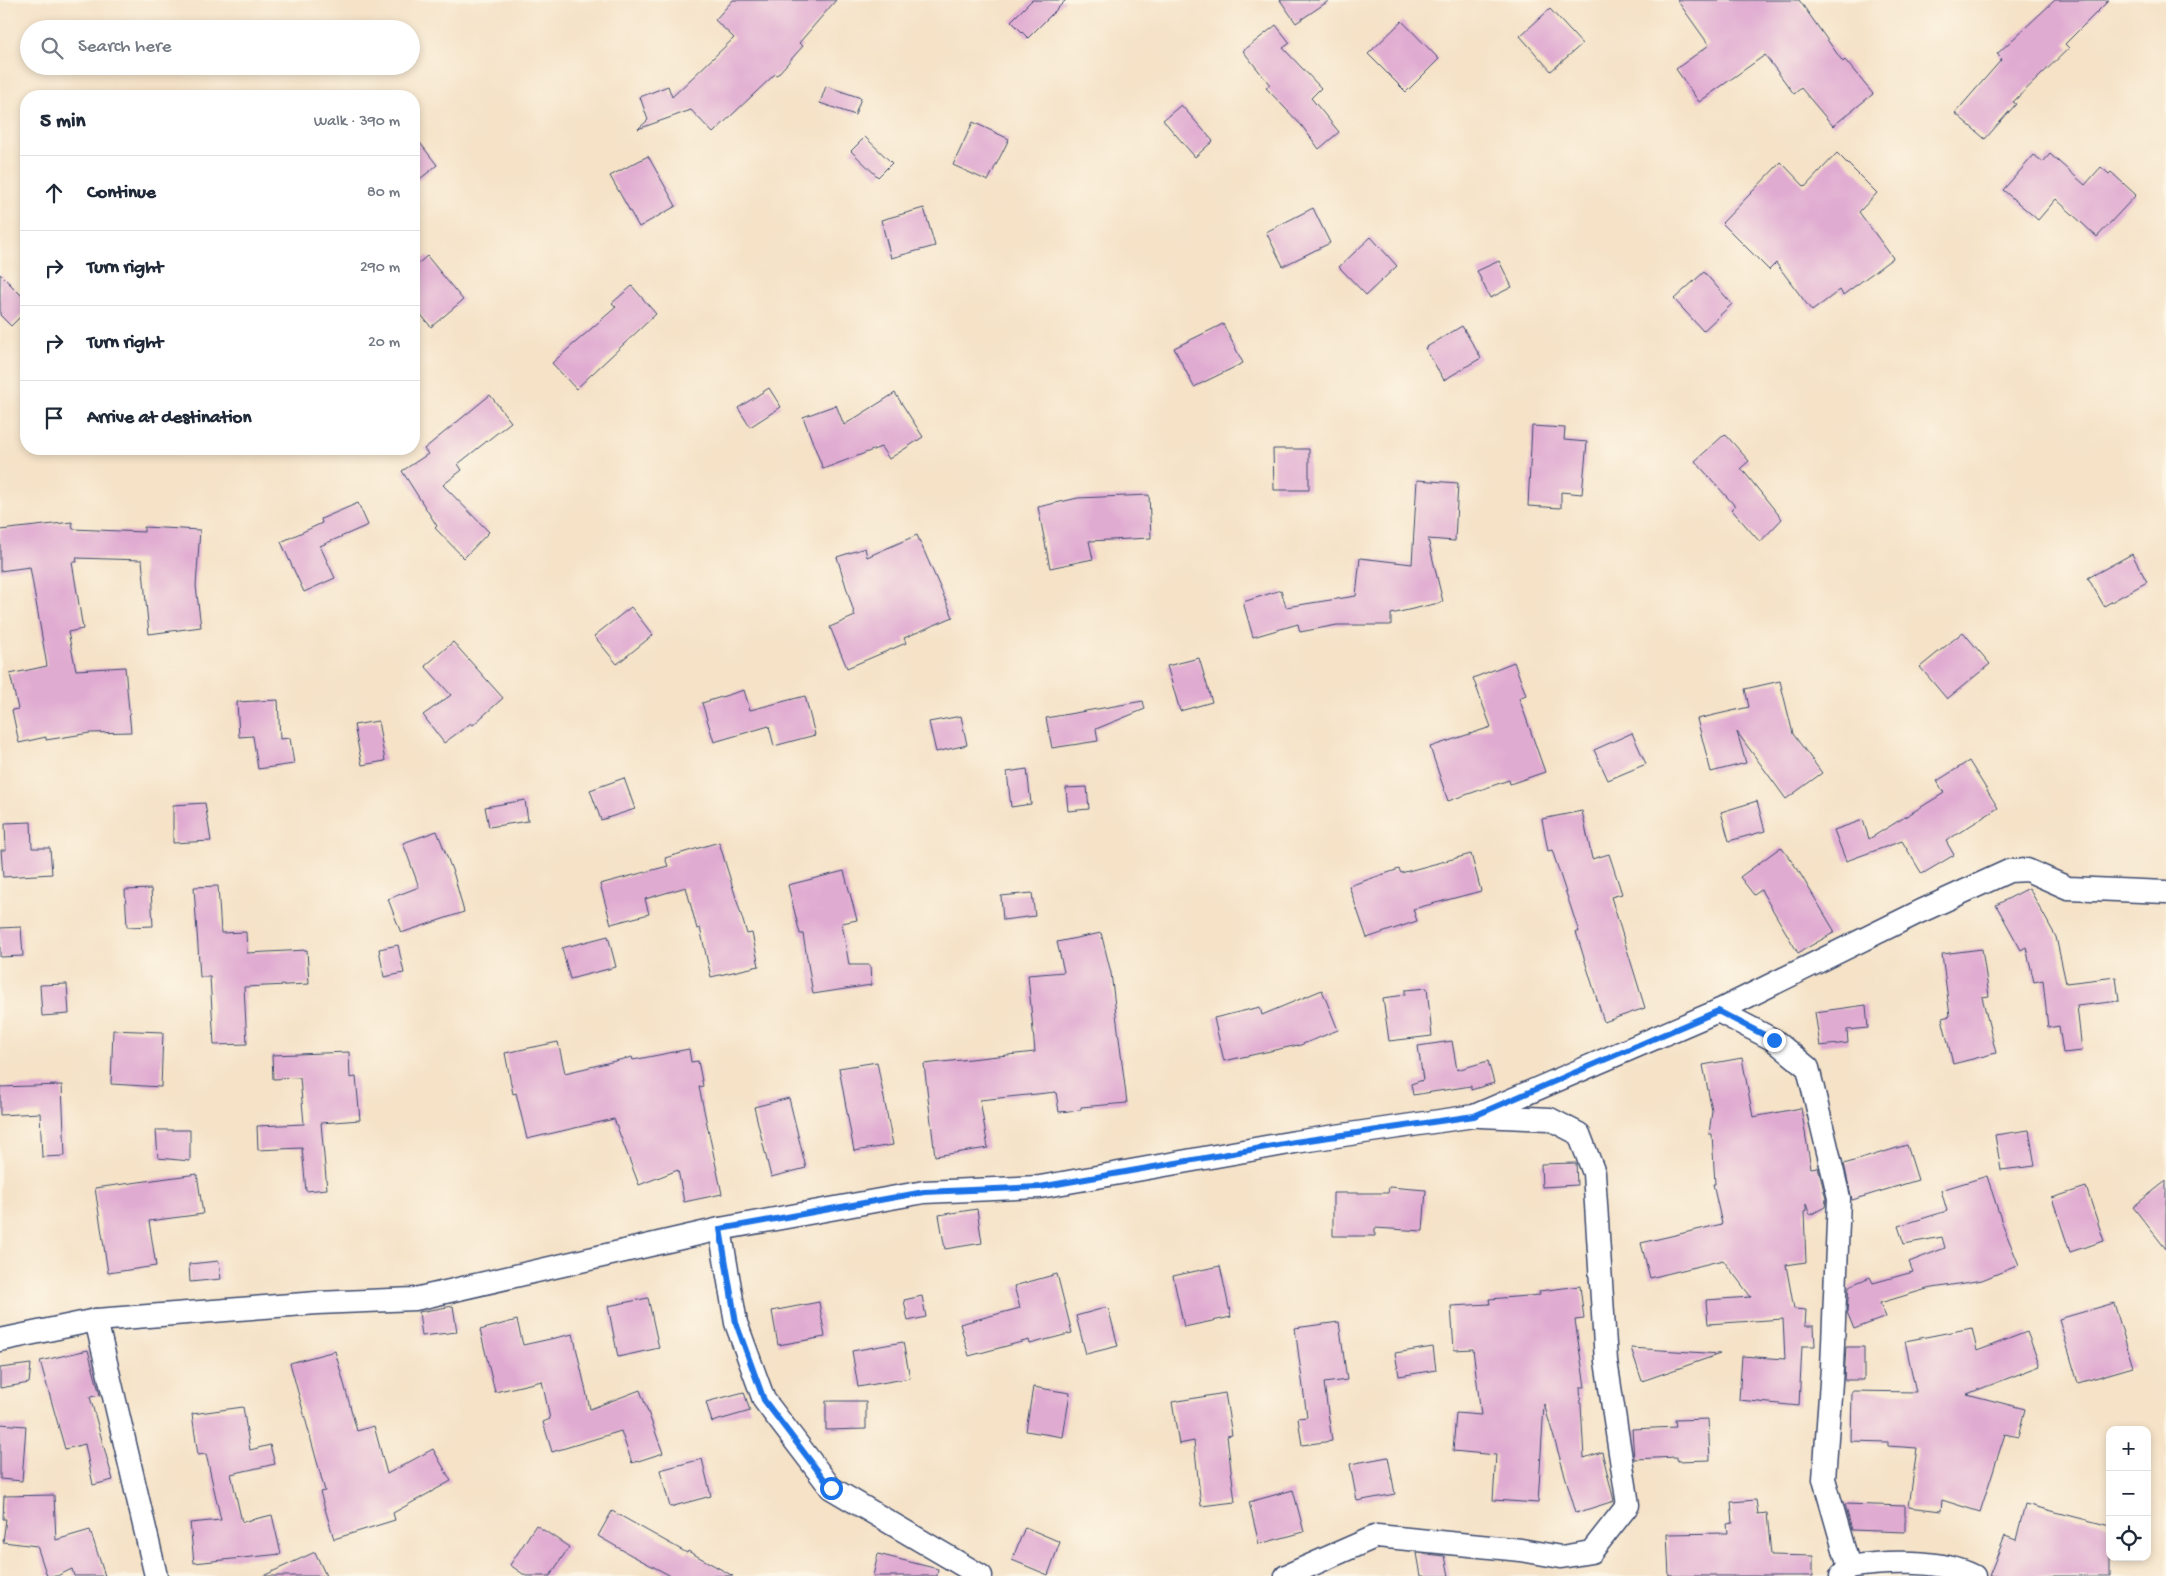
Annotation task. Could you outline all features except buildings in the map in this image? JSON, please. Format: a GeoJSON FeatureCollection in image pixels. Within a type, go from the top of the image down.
{"type":"FeatureCollection","features":[{"type":"Feature","properties":{"kind":"street"},"geometry":{"type":"LineString","coordinates":[[1474,1116],[1718,1011],[1919,912],[2009,871],[2027,870],[2068,888],[2166,892]]}},
{"type":"Feature","properties":{"kind":"street"},"geometry":{"type":"LineString","coordinates":[[1718,1011],[1774,1040],[1808,1068],[1839,1198],[1824,1479],[1845,1571],[1882,1562],[1959,1568],[1974,1576]]}},
{"type":"Feature","properties":{"kind":"street"},"geometry":{"type":"LineString","coordinates":[[0,1340],[96,1320],[316,1303],[415,1299],[720,1229],[924,1192],[1040,1187],[1295,1142],[1474,1116],[1550,1119],[1579,1134],[1594,1173],[1606,1361],[1628,1505],[1591,1552],[1561,1557],[1521,1550],[1376,1536],[1286,1576]]}},
{"type":"Feature","properties":{"kind":"street"},"geometry":{"type":"LineString","coordinates":[[720,1229],[736,1323],[764,1400],[831,1488],[981,1576]]}},
{"type":"Feature","properties":{"kind":"street"},"geometry":{"type":"LineString","coordinates":[[96,1320],[156,1576]]}},
{"type":"Feature","properties":{"kind":"route"},"geometry":{"type":"LineString","coordinates":[[831,1488],[764,1400],[736,1323],[720,1229],[924,1192],[1040,1187],[1295,1142],[1474,1116],[1718,1011],[1774,1040]]}}]}
